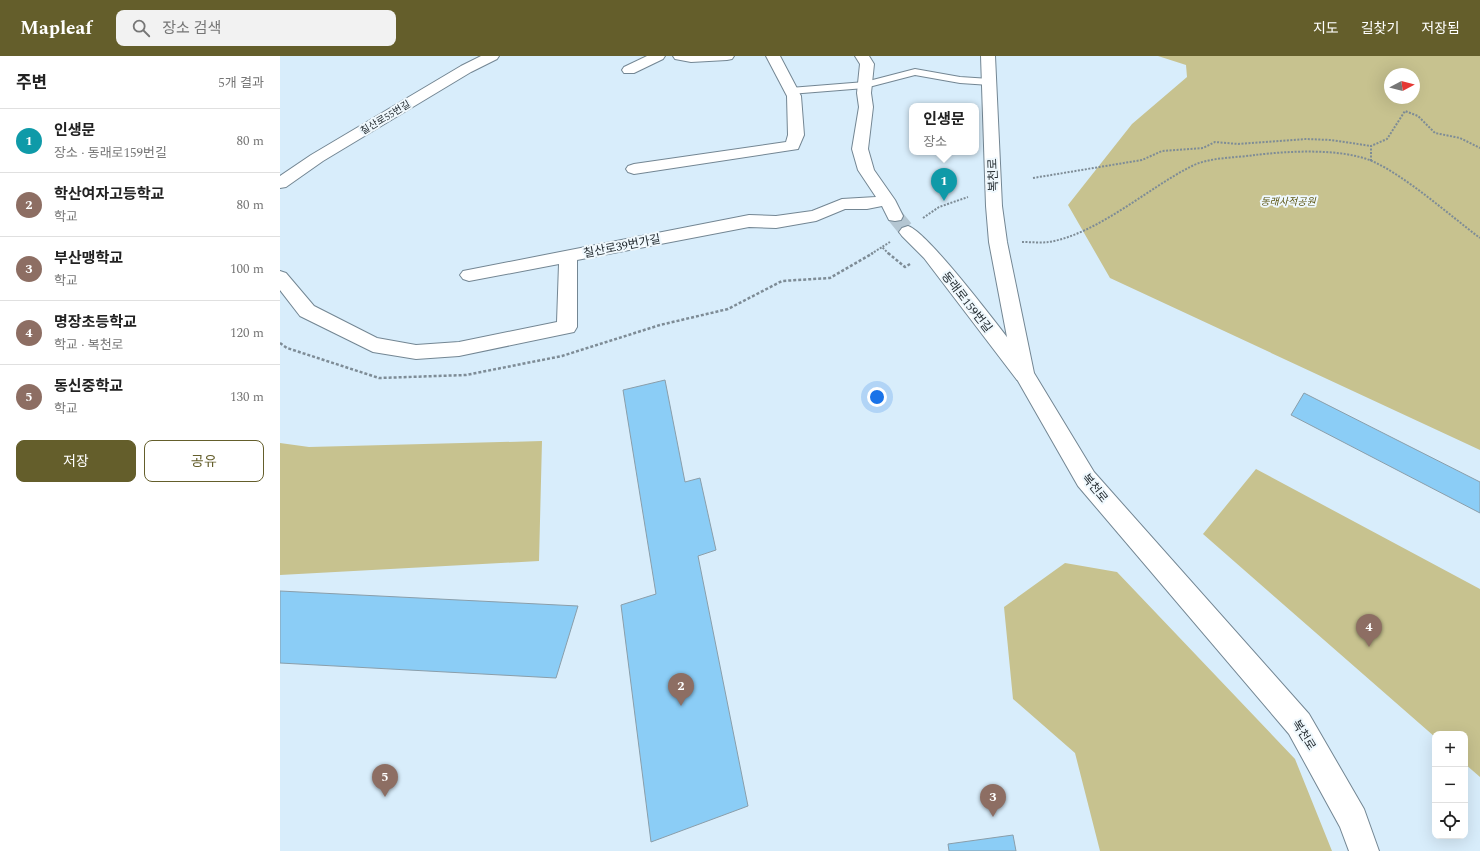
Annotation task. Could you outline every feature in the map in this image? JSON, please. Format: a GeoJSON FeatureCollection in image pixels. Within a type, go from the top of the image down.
{"type":"FeatureCollection","features":[{"type":"Feature","properties":{"kind":"street","name":"칠산로55번길"},"geometry":{"type":"LineString","coordinates":[[280,184],[324,154],[466,69],[492,56]]}},
{"type":"Feature","properties":{"kind":"street"},"geometry":{"type":"LineString","coordinates":[[629,70],[658,56]]}},
{"type":"Feature","properties":{"kind":"street"},"geometry":{"type":"LineString","coordinates":[[680,56],[691,58],[727,56]]}},
{"type":"Feature","properties":{"kind":"street"},"geometry":{"type":"LineString","coordinates":[[634,168],[793,146],[796,135],[794,96],[773,56]]}},
{"type":"Feature","properties":{"kind":"street"},"geometry":{"type":"LineString","coordinates":[[862,56],[867,64],[865,85],[866,107],[860,149],[866,170],[872,181],[887,200],[894,216]]}},
{"type":"Feature","properties":{"kind":"street","name":"복천로"},"geometry":{"type":"LineString","coordinates":[[988,56],[994,206],[998,242],[1024,374],[1086,479],[1298,724],[1353,820],[1364,851]]}},
{"type":"Feature","properties":{"kind":"street","name":"칠산로39번가길"},"geometry":{"type":"LineString","coordinates":[[280,277],[307,311],[373,345],[416,352],[452,349],[567,327],[568,256],[750,221],[776,222],[816,216],[842,204],[867,204],[887,200]]}},
{"type":"Feature","properties":{"kind":"street","name":"동래로159번길"},"geometry":{"type":"LineString","coordinates":[[908,232],[930,254],[1024,374]]}},
{"type":"Feature","properties":{"kind":"street"},"geometry":{"type":"LineString","coordinates":[[470,275],[568,256]]}},
{"type":"Feature","properties":{"kind":"lane"},"geometry":{"type":"LineString","coordinates":[[790,90],[865,85],[916,72],[960,80],[990,82]]}},
{"type":"Feature","properties":{"kind":"path"},"geometry":{"type":"LineString","coordinates":[[1033,178],[1142,160],[1162,151],[1203,148],[1215,142],[1238,144],[1306,139],[1330,140],[1371,146],[1387,139],[1405,111],[1418,116],[1435,133],[1460,138],[1480,148]]}},
{"type":"Feature","properties":{"kind":"path"},"geometry":{"type":"LineString","coordinates":[[1371,146],[1371,161]]}},
{"type":"Feature","properties":{"kind":"path"},"geometry":{"type":"LineString","coordinates":[[998,242],[1049,242],[1077,233],[1114,214],[1191,166],[1209,161],[1276,153],[1351,155],[1371,161],[1393,172],[1480,238]]}},
{"type":"Feature","properties":{"kind":"green space","name":"동래사적공원"},"geometry":{"type":"Polygon","coordinates":[[[1158,56],[1480,56],[1480,450],[1110,278],[1068,205],[1132,124],[1187,77],[1186,65],[1158,56]]]}},
{"type":"Feature","properties":{"kind":"green space"},"geometry":{"type":"Polygon","coordinates":[[[542,441],[539,561],[280,575],[280,443],[309,447],[542,441]]]}},
{"type":"Feature","properties":{"kind":"green space"},"geometry":{"type":"Polygon","coordinates":[[[1256,469],[1480,589],[1480,777],[1468,767],[1468,731],[1432,731],[1432,734],[1203,534],[1256,469]]]}},
{"type":"Feature","properties":{"kind":"green space"},"geometry":{"type":"Polygon","coordinates":[[[1065,563],[1117,572],[1295,759],[1332,851],[1100,851],[1075,753],[1013,699],[1004,607],[1065,563]]]}},
{"type":"Feature","properties":{"kind":"building"},"geometry":{"type":"Polygon","coordinates":[[[665,380],[685,482],[700,478],[716,550],[698,556],[748,806],[651,842],[621,605],[656,594],[623,390],[665,380]]]}},
{"type":"Feature","properties":{"kind":"building"},"geometry":{"type":"Polygon","coordinates":[[[1304,393],[1480,482],[1480,513],[1291,415],[1304,393]]]}},
{"type":"Feature","properties":{"kind":"building"},"geometry":{"type":"Polygon","coordinates":[[[280,591],[578,606],[556,678],[280,663],[280,591]]]}},
{"type":"Feature","properties":{"kind":"building"},"geometry":{"type":"Polygon","coordinates":[[[1013,835],[1016,851],[949,851],[948,844],[1013,835]]]}},
{"type":"Feature","properties":{"kind":"tunnel"},"geometry":{"type":"LineString","coordinates":[[895,216],[908,232]]}},
{"type":"Feature","properties":{"kind":"place","name":"인생문"},"geometry":{"type":"Point","coordinates":[944,201]}},
{"type":"Feature","properties":{"kind":"place","name":"명장초등학교"},"geometry":{"type":"Point","coordinates":[1369,647]}},
{"type":"Feature","properties":{"kind":"place","name":"학산여자고등학교"},"geometry":{"type":"Point","coordinates":[681,706]}},
{"type":"Feature","properties":{"kind":"place","name":"동신중학교"},"geometry":{"type":"Point","coordinates":[385,797]}},
{"type":"Feature","properties":{"kind":"place","name":"부산맹학교"},"geometry":{"type":"Point","coordinates":[993,817]}}]}
